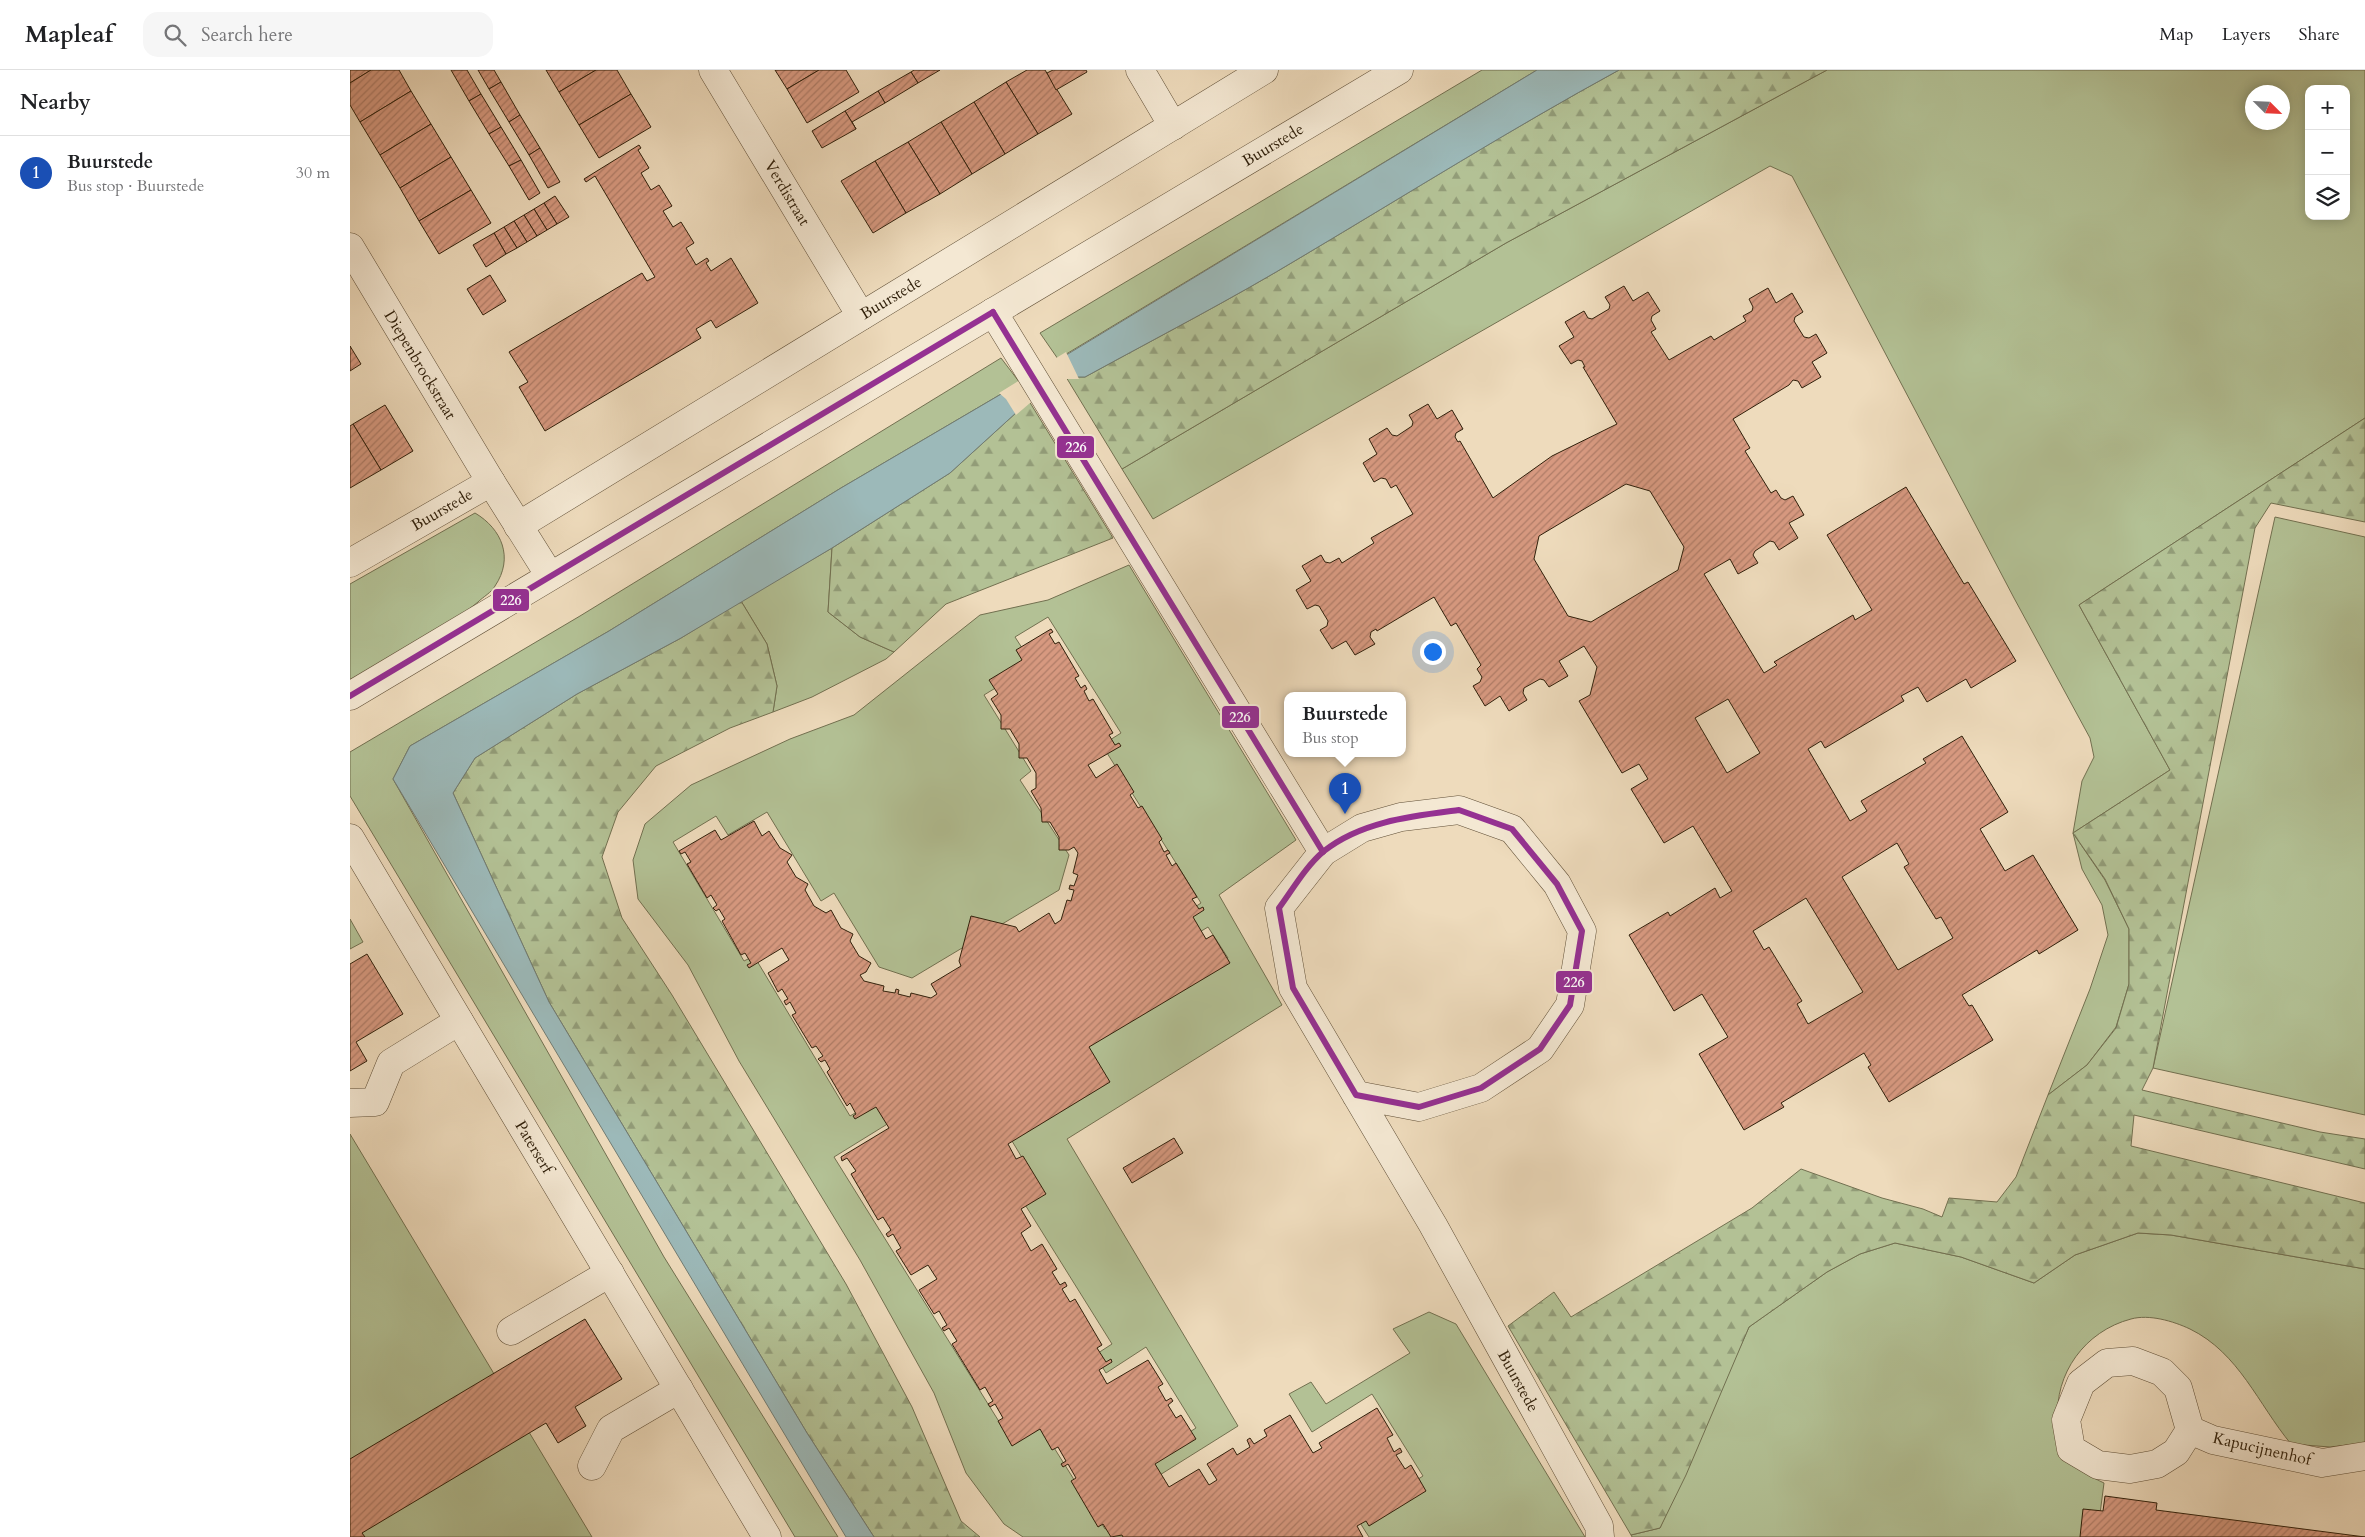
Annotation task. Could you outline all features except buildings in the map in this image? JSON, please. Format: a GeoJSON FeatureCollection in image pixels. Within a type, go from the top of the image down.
{"type":"FeatureCollection","features":[{"type":"Feature","properties":{"kind":"street","name":"Verdistraat"},"geometry":{"type":"LineString","coordinates":[[713,70],[861,316]]}},
{"type":"Feature","properties":{"kind":"street"},"geometry":{"type":"LineString","coordinates":[[1140,70],[1173,126]]}},
{"type":"Feature","properties":{"kind":"street","name":"Buurstede"},"geometry":{"type":"LineString","coordinates":[[518,526],[1264,70]]}},
{"type":"Feature","properties":{"kind":"street","name":"Buurstede"},"geometry":{"type":"LineString","coordinates":[[350,696],[1399,70]]}},
{"type":"Feature","properties":{"kind":"street","name":"Diepenbrockstraat"},"geometry":{"type":"LineString","coordinates":[[350,247],[490,482]]}},
{"type":"Feature","properties":{"kind":"street"},"geometry":{"type":"LineString","coordinates":[[993,312],[1023,358],[1324,852]]}},
{"type":"Feature","properties":{"kind":"street","name":"Buurstede"},"geometry":{"type":"LineString","coordinates":[[350,563],[490,482],[550,576]]}},
{"type":"Feature","properties":{"kind":"street"},"geometry":{"type":"LineString","coordinates":[[1458,810],[1512,829],[1557,884],[1582,931],[1570,1005],[1540,1049],[1481,1088],[1419,1106],[1356,1095],[1293,988],[1279,908],[1324,852],[1362,828],[1400,817],[1458,810]]}},
{"type":"Feature","properties":{"kind":"street","name":"Paterserf"},"geometry":{"type":"LineString","coordinates":[[350,838],[767,1537]]}},
{"type":"Feature","properties":{"kind":"street"},"geometry":{"type":"LineString","coordinates":[[350,1102],[375,1102],[391,1063],[458,1021]]}},
{"type":"Feature","properties":{"kind":"street","name":"Buurstede"},"geometry":{"type":"LineString","coordinates":[[1356,1095],[1433,1225],[1599,1526],[1600,1537]]}},
{"type":"Feature","properties":{"kind":"street"},"geometry":{"type":"LineString","coordinates":[[511,1331],[610,1273]]}},
{"type":"Feature","properties":{"kind":"street"},"geometry":{"type":"LineString","coordinates":[[2133,1361],[2162,1372],[2178,1388],[2190,1430],[2176,1452],[2157,1464],[2130,1469],[2098,1466],[2071,1449],[2066,1420],[2081,1383],[2107,1364],[2133,1361]]}},
{"type":"Feature","properties":{"kind":"street"},"geometry":{"type":"LineString","coordinates":[[592,1466],[611,1429],[679,1389]]}},
{"type":"Feature","properties":{"kind":"street","name":"Kapucijnenhof"},"geometry":{"type":"LineString","coordinates":[[2190,1430],[2213,1440],[2322,1463],[2365,1456]]}},
{"type":"Feature","properties":{"kind":"green space"},"geometry":{"type":"Polygon","coordinates":[[[1482,70],[1537,70],[1058,359],[1040,333],[1482,70]]]}},
{"type":"Feature","properties":{"kind":"green space"},"geometry":{"type":"Polygon","coordinates":[[[1619,70],[1827,70],[1506,243],[1122,469],[1066,377],[1085,377],[1222,303],[1500,138],[1619,70]]]}},
{"type":"Feature","properties":{"kind":"green space"},"geometry":{"type":"Polygon","coordinates":[[[1827,70],[2365,70],[2365,418],[2079,605],[2170,770],[2073,833],[2082,781],[2094,757],[2090,738],[2014,598],[1792,176],[1770,166],[1153,519],[1122,469],[1506,243],[1827,70]]]}},
{"type":"Feature","properties":{"kind":"green space"},"geometry":{"type":"Polygon","coordinates":[[[1001,358],[1020,383],[841,488],[609,631],[410,746],[393,779],[664,1257],[838,1537],[795,1537],[350,796],[350,752],[580,616],[1001,358]]]}},
{"type":"Feature","properties":{"kind":"green space"},"geometry":{"type":"Polygon","coordinates":[[[1029,401],[1113,538],[946,604],[894,652],[860,637],[828,612],[832,548],[950,473],[1029,401]]]}},
{"type":"Feature","properties":{"kind":"green space"},"geometry":{"type":"Polygon","coordinates":[[[2365,418],[2365,522],[2271,503],[2255,528],[2153,1068],[2142,1090],[2320,1132],[2365,1139],[2365,1169],[2134,1115],[2131,1146],[2365,1203],[2365,1269],[2171,1235],[2138,1233],[2075,1255],[2034,1283],[1961,1257],[1895,1243],[1860,1254],[1827,1272],[1749,1327],[1686,1475],[1660,1528],[1631,1535],[1508,1326],[1554,1292],[1571,1317],[1752,1208],[1801,1169],[1942,1217],[1949,1198],[1997,1202],[2016,1177],[2048,1095],[2087,1065],[2116,1028],[2129,984],[2129,929],[2105,879],[2073,833],[2170,770],[2079,605],[2365,418]]]}},
{"type":"Feature","properties":{"kind":"green space"},"geometry":{"type":"Polygon","coordinates":[[[475,513],[492,527],[502,545],[504,565],[494,588],[448,625],[350,684],[350,584],[475,513]]]}},
{"type":"Feature","properties":{"kind":"green space"},"geometry":{"type":"Polygon","coordinates":[[[2275,517],[2365,537],[2365,1115],[2153,1068],[2275,517]]]}},
{"type":"Feature","properties":{"kind":"green space"},"geometry":{"type":"Polygon","coordinates":[[[832,548],[828,612],[860,637],[894,652],[886,659],[812,697],[773,712],[777,686],[767,644],[741,601],[832,548]]]}},
{"type":"Feature","properties":{"kind":"green space"},"geometry":{"type":"Polygon","coordinates":[[[1129,565],[1296,840],[1219,895],[1282,1005],[1067,1139],[1238,1426],[1155,1478],[1144,1461],[1196,1428],[1146,1347],[1106,1373],[1095,1355],[1112,1344],[1024,1203],[1042,1191],[1012,1141],[1086,1046],[1228,958],[1208,927],[1198,933],[1186,913],[1201,903],[1102,745],[1121,733],[1048,617],[1015,637],[1033,665],[984,695],[1031,771],[1020,780],[1069,855],[1059,890],[912,978],[879,967],[834,893],[821,901],[767,812],[728,835],[716,816],[673,842],[744,961],[754,956],[850,1116],[876,1101],[889,1123],[834,1157],[1008,1436],[1036,1419],[1105,1529],[1159,1496],[1161,1537],[1023,1537],[1004,1524],[966,1473],[934,1393],[860,1260],[739,1061],[688,965],[638,899],[633,860],[645,824],[691,785],[790,739],[854,715],[980,615],[1048,600],[1129,565]]]}},
{"type":"Feature","properties":{"kind":"green space"},"geometry":{"type":"Polygon","coordinates":[[[741,601],[767,644],[777,686],[773,712],[730,728],[656,766],[618,812],[602,857],[622,918],[672,995],[846,1284],[912,1407],[961,1521],[980,1537],[874,1537],[807,1433],[549,1002],[453,793],[475,758],[577,694],[681,638],[741,601]]]}},
{"type":"Feature","properties":{"kind":"green space"},"geometry":{"type":"Polygon","coordinates":[[[2073,833],[2105,880],[2129,929],[2129,984],[2116,1027],[2087,1065],[2048,1095],[2090,989],[2108,935],[2102,905],[2082,869],[2073,833]]]}},
{"type":"Feature","properties":{"kind":"green space"},"geometry":{"type":"Polygon","coordinates":[[[350,919],[363,942],[350,949],[350,919]]]}},
{"type":"Feature","properties":{"kind":"green space"},"geometry":{"type":"Polygon","coordinates":[[[350,1134],[592,1537],[350,1537],[350,1134]]]}},
{"type":"Feature","properties":{"kind":"green space"},"geometry":{"type":"Polygon","coordinates":[[[2138,1233],[2171,1235],[2365,1269],[2365,1443],[2330,1447],[2291,1444],[2247,1380],[2222,1351],[2190,1329],[2169,1321],[2145,1317],[2131,1319],[2114,1325],[2100,1333],[2076,1357],[2067,1371],[2061,1386],[2058,1420],[2064,1450],[2070,1459],[2082,1470],[2104,1483],[2097,1537],[1632,1537],[1631,1535],[1660,1528],[1749,1327],[1827,1272],[1860,1254],[1895,1243],[1961,1257],[2034,1283],[2075,1255],[2138,1233]]]}},
{"type":"Feature","properties":{"kind":"green space"},"geometry":{"type":"Polygon","coordinates":[[[1429,1312],[1456,1324],[1585,1537],[1369,1537],[1357,1518],[1423,1476],[1372,1394],[1312,1432],[1289,1394],[1311,1382],[1326,1404],[1410,1353],[1393,1329],[1429,1312]]]}},
{"type":"Feature","properties":{"kind":"water"},"geometry":{"type":"Polygon","coordinates":[[[1537,70],[1619,70],[1500,138],[1222,303],[1085,377],[1066,377],[1029,401],[950,473],[832,548],[681,638],[577,694],[475,758],[453,793],[549,1002],[807,1433],[874,1537],[846,1537],[393,779],[410,746],[609,631],[841,488],[1020,383],[1537,70]]]}},
{"type":"Feature","properties":{"kind":"pier"},"geometry":{"type":"Polygon","coordinates":[[[1066,352],[1079,379],[1067,379],[1030,403],[1016,415],[1006,399],[999,393],[1066,352]]]}},
{"type":"Feature","properties":{"kind":"transit line","name":"226"},"geometry":{"type":"LineString","coordinates":[[993,312],[1323,852]]}},
{"type":"Feature","properties":{"kind":"transit line","name":"226"},"geometry":{"type":"LineString","coordinates":[[350,696],[993,312]]}},
{"type":"Feature","properties":{"kind":"transit line","name":"226"},"geometry":{"type":"LineString","coordinates":[[1459,810],[1512,829],[1557,884],[1582,931],[1570,1005],[1540,1049],[1481,1088],[1419,1107],[1356,1095],[1293,988],[1279,908],[1311,864],[1324,851],[1339,841],[1371,826],[1388,821],[1459,810]]}},
{"type":"Feature","properties":{"kind":"place","name":"Buurstede"},"geometry":{"type":"Point","coordinates":[1345,814]}}]}
